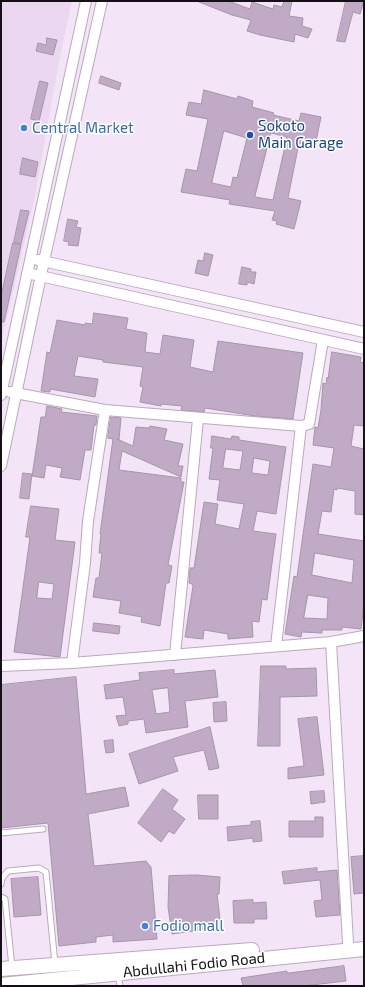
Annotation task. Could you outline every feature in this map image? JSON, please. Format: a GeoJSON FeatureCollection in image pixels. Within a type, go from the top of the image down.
{"type":"FeatureCollection","features":[{"type":"Feature","properties":{"kind":"main road","name":"Abdullahi Fodio Road"},"geometry":{"type":"LineString","coordinates":[[6,969],[364,941]]}},
{"type":"Feature","properties":{"kind":"main road","name":"Abdullahi Fodio Road"},"geometry":{"type":"LineString","coordinates":[[1,985],[119,980],[364,949]]}},
{"type":"Feature","properties":{"kind":"street"},"geometry":{"type":"LineString","coordinates":[[86,1],[2,388],[16,394],[105,410],[198,419],[301,426],[309,424],[323,340]]}},
{"type":"Feature","properties":{"kind":"street"},"geometry":{"type":"LineString","coordinates":[[1,466],[44,261],[102,1]]}},
{"type":"Feature","properties":{"kind":"street"},"geometry":{"type":"LineString","coordinates":[[30,258],[364,332]]}},
{"type":"Feature","properties":{"kind":"street"},"geometry":{"type":"LineString","coordinates":[[27,273],[364,349]]}},
{"type":"Feature","properties":{"kind":"street"},"geometry":{"type":"LineString","coordinates":[[72,663],[105,410]]}},
{"type":"Feature","properties":{"kind":"street"},"geometry":{"type":"LineString","coordinates":[[175,655],[198,419]]}},
{"type":"Feature","properties":{"kind":"street"},"geometry":{"type":"LineString","coordinates":[[276,646],[301,426]]}},
{"type":"Feature","properties":{"kind":"street"},"geometry":{"type":"LineString","coordinates":[[1,666],[72,663],[175,655],[330,642],[364,636]]}},
{"type":"Feature","properties":{"kind":"street"},"geometry":{"type":"LineString","coordinates":[[330,642],[348,943]]}},
{"type":"Feature","properties":{"kind":"lane"},"geometry":{"type":"LineString","coordinates":[[1,833],[43,829]]}},
{"type":"Feature","properties":{"kind":"lane"},"geometry":{"type":"LineString","coordinates":[[1,884],[2,878],[8,871],[39,868],[46,872],[55,965]]}},
{"type":"Feature","properties":{"kind":"lane"},"geometry":{"type":"LineString","coordinates":[[1,897],[6,899],[6,969]]}},
{"type":"Feature","properties":{"kind":"shaded area","name":"Central Market"},"geometry":{"type":"Polygon","coordinates":[[[1,1],[72,1],[59,61],[35,196],[1,343],[1,1]]]}},
{"type":"Feature","properties":{"kind":"building"},"geometry":{"type":"Polygon","coordinates":[[[197,1],[228,1],[250,9],[252,2],[273,9],[274,5],[282,7],[284,1],[292,1],[289,16],[303,18],[302,26],[312,29],[308,38],[295,34],[294,42],[260,35],[247,31],[251,20],[232,15],[197,1]]]}},
{"type":"Feature","properties":{"kind":"building"},"geometry":{"type":"Polygon","coordinates":[[[346,1],[364,1],[360,14],[353,12],[345,42],[337,41],[346,1]]]}},
{"type":"Feature","properties":{"kind":"building"},"geometry":{"type":"Polygon","coordinates":[[[47,38],[57,40],[53,55],[36,51],[38,43],[46,45],[47,38]]]}},
{"type":"Feature","properties":{"kind":"building"},"geometry":{"type":"Polygon","coordinates":[[[101,76],[121,83],[119,90],[99,83],[101,76]]]}},
{"type":"Feature","properties":{"kind":"building"},"geometry":{"type":"Polygon","coordinates":[[[40,81],[48,83],[39,121],[31,119],[40,81]]]}},
{"type":"Feature","properties":{"kind":"building"},"geometry":{"type":"Polygon","coordinates":[[[204,90],[237,99],[238,96],[253,101],[252,107],[274,113],[273,115],[299,121],[301,113],[321,117],[315,146],[299,143],[288,198],[301,201],[294,229],[276,224],[277,221],[272,220],[275,211],[229,204],[230,200],[181,192],[186,169],[197,171],[208,119],[186,115],[189,102],[201,104],[204,90]],[[224,131],[212,183],[231,187],[233,177],[237,178],[247,138],[224,131]],[[271,133],[255,197],[273,200],[287,137],[271,133]]]}},
{"type":"Feature","properties":{"kind":"building"},"geometry":{"type":"Polygon","coordinates":[[[23,158],[38,162],[35,177],[20,174],[23,158]]]}},
{"type":"Feature","properties":{"kind":"building"},"geometry":{"type":"Polygon","coordinates":[[[21,210],[29,211],[21,244],[14,242],[21,210]]]}},
{"type":"Feature","properties":{"kind":"building"},"geometry":{"type":"Polygon","coordinates":[[[68,219],[78,221],[76,227],[81,228],[78,246],[68,245],[69,242],[64,241],[68,219]]]}},
{"type":"Feature","properties":{"kind":"building"},"geometry":{"type":"Polygon","coordinates":[[[13,243],[21,245],[4,322],[1,322],[1,297],[13,243]]]}},
{"type":"Feature","properties":{"kind":"building"},"geometry":{"type":"Polygon","coordinates":[[[205,253],[213,255],[208,276],[195,273],[198,260],[203,261],[205,253]]]}},
{"type":"Feature","properties":{"kind":"building"},"geometry":{"type":"Polygon","coordinates":[[[242,267],[251,269],[251,272],[256,272],[254,284],[247,282],[247,285],[239,284],[242,267]]]}},
{"type":"Feature","properties":{"kind":"building"},"geometry":{"type":"Polygon","coordinates":[[[94,313],[128,318],[126,329],[147,333],[145,352],[160,354],[163,335],[194,340],[190,367],[213,372],[218,341],[303,353],[293,419],[255,416],[205,408],[204,412],[181,410],[182,406],[161,404],[161,406],[140,402],[143,387],[140,386],[143,367],[103,362],[103,360],[78,356],[74,376],[98,379],[95,397],[50,389],[50,392],[41,391],[47,352],[50,353],[57,320],[85,325],[85,323],[92,324],[94,313]]]}},
{"type":"Feature","properties":{"kind":"building"},"geometry":{"type":"Polygon","coordinates":[[[332,352],[361,357],[360,362],[364,363],[364,426],[354,425],[351,446],[364,449],[364,515],[355,514],[355,491],[337,488],[337,490],[334,489],[331,512],[322,511],[318,534],[364,541],[364,603],[361,629],[342,627],[342,630],[322,630],[322,633],[302,632],[301,637],[285,634],[294,576],[297,577],[313,464],[331,467],[334,448],[313,445],[315,427],[318,428],[321,410],[323,383],[326,384],[327,377],[328,378],[332,352]],[[315,553],[312,575],[352,583],[354,560],[315,553]],[[308,595],[304,618],[327,619],[328,598],[308,595]]]}},
{"type":"Feature","properties":{"kind":"building"},"geometry":{"type":"Polygon","coordinates":[[[47,406],[62,409],[61,412],[97,416],[96,425],[94,425],[91,450],[85,450],[80,480],[60,477],[62,468],[46,465],[44,478],[32,476],[41,417],[45,417],[47,406]]]}},
{"type":"Feature","properties":{"kind":"building"},"geometry":{"type":"Polygon","coordinates":[[[111,417],[121,418],[119,440],[133,446],[136,427],[149,428],[150,426],[167,429],[164,440],[183,444],[178,466],[183,466],[181,477],[122,451],[119,470],[181,478],[181,482],[184,482],[168,565],[172,566],[169,583],[166,583],[160,626],[141,622],[142,617],[119,613],[121,601],[93,597],[96,578],[99,578],[102,553],[99,553],[100,534],[113,439],[108,438],[111,417]]]}},
{"type":"Feature","properties":{"kind":"building"},"geometry":{"type":"Polygon","coordinates":[[[212,436],[231,439],[232,436],[239,437],[239,440],[286,447],[276,514],[257,511],[253,531],[276,534],[267,600],[262,599],[259,622],[252,621],[253,637],[228,639],[228,634],[204,630],[203,639],[185,637],[193,586],[189,583],[190,568],[194,568],[204,502],[218,504],[215,524],[239,529],[244,504],[217,500],[220,480],[209,479],[213,448],[211,448],[212,436]],[[226,449],[223,468],[240,470],[243,451],[226,449]],[[254,458],[252,473],[268,475],[270,461],[254,458]]]}},
{"type":"Feature","properties":{"kind":"building"},"geometry":{"type":"Polygon","coordinates":[[[23,473],[32,474],[29,499],[20,498],[23,473]]]}},
{"type":"Feature","properties":{"kind":"building"},"geometry":{"type":"Polygon","coordinates":[[[31,506],[59,509],[55,540],[75,542],[60,657],[14,652],[30,537],[26,537],[31,506]],[[39,582],[37,598],[52,599],[54,584],[39,582]]]}},
{"type":"Feature","properties":{"kind":"building"},"geometry":{"type":"Polygon","coordinates":[[[94,623],[120,626],[119,634],[93,631],[94,623]]]}},
{"type":"Feature","properties":{"kind":"building"},"geometry":{"type":"Polygon","coordinates":[[[261,666],[286,666],[286,669],[316,668],[317,696],[280,697],[280,746],[258,746],[261,666]]]}},
{"type":"Feature","properties":{"kind":"building"},"geometry":{"type":"Polygon","coordinates":[[[174,670],[174,674],[215,670],[218,697],[185,701],[188,727],[146,733],[144,719],[128,721],[128,724],[119,726],[116,716],[126,715],[123,697],[106,699],[104,685],[140,680],[139,673],[174,670]],[[168,688],[152,690],[156,714],[170,712],[168,688]]]}},
{"type":"Feature","properties":{"kind":"building"},"geometry":{"type":"Polygon","coordinates":[[[76,677],[86,794],[125,787],[129,806],[88,814],[94,866],[146,861],[151,867],[157,939],[113,942],[113,935],[96,937],[96,942],[59,946],[48,823],[1,828],[1,685],[76,677]]]}},
{"type":"Feature","properties":{"kind":"building"},"geometry":{"type":"Polygon","coordinates":[[[226,702],[227,721],[214,722],[213,703],[226,702]]]}},
{"type":"Feature","properties":{"kind":"building"},"geometry":{"type":"Polygon","coordinates":[[[317,717],[324,775],[288,779],[288,768],[304,766],[298,719],[317,717]]]}},
{"type":"Feature","properties":{"kind":"building"},"geometry":{"type":"Polygon","coordinates":[[[210,727],[219,768],[209,770],[204,750],[173,757],[178,771],[139,784],[129,754],[210,727]]]}},
{"type":"Feature","properties":{"kind":"building"},"geometry":{"type":"Polygon","coordinates":[[[113,740],[114,752],[106,753],[104,741],[113,740]]]}},
{"type":"Feature","properties":{"kind":"building"},"geometry":{"type":"Polygon","coordinates":[[[163,789],[178,800],[172,809],[185,819],[174,834],[169,831],[161,842],[138,823],[163,789]]]}},
{"type":"Feature","properties":{"kind":"building"},"geometry":{"type":"Polygon","coordinates":[[[324,791],[325,802],[311,804],[310,792],[324,791]]]}},
{"type":"Feature","properties":{"kind":"building"},"geometry":{"type":"Polygon","coordinates":[[[198,795],[218,795],[218,819],[199,819],[198,795]]]}},
{"type":"Feature","properties":{"kind":"building"},"geometry":{"type":"Polygon","coordinates":[[[315,817],[323,817],[323,837],[289,837],[289,821],[315,821],[315,817]]]}},
{"type":"Feature","properties":{"kind":"building"},"geometry":{"type":"Polygon","coordinates":[[[260,821],[262,841],[253,842],[253,838],[228,841],[227,827],[251,825],[251,822],[260,821]]]}},
{"type":"Feature","properties":{"kind":"building"},"geometry":{"type":"Polygon","coordinates":[[[364,856],[364,893],[354,894],[351,857],[364,856]]]}},
{"type":"Feature","properties":{"kind":"building"},"geometry":{"type":"Polygon","coordinates":[[[317,868],[317,872],[337,870],[340,915],[316,917],[314,901],[322,900],[320,880],[284,884],[282,872],[317,868]]]}},
{"type":"Feature","properties":{"kind":"building"},"geometry":{"type":"Polygon","coordinates":[[[197,875],[220,877],[219,894],[217,894],[221,927],[172,934],[168,907],[169,876],[197,875]]]}},
{"type":"Feature","properties":{"kind":"building"},"geometry":{"type":"Polygon","coordinates":[[[38,877],[41,915],[14,917],[11,879],[38,877]]]}},
{"type":"Feature","properties":{"kind":"building"},"geometry":{"type":"Polygon","coordinates":[[[253,900],[253,903],[266,902],[267,919],[254,919],[254,923],[234,923],[233,901],[253,900]]]}},
{"type":"Feature","properties":{"kind":"building"},"geometry":{"type":"Polygon","coordinates":[[[344,966],[346,981],[303,986],[243,986],[241,978],[287,971],[287,973],[344,966]]]}},
{"type":"Feature","properties":{"kind":"place","name":"Central Market"},"geometry":{"type":"Point","coordinates":[24,128]}},
{"type":"Feature","properties":{"kind":"place","name":"Sokoto Main Garage"},"geometry":{"type":"Point","coordinates":[250,135]}},
{"type":"Feature","properties":{"kind":"place","name":"Fodio mall"},"geometry":{"type":"Point","coordinates":[145,926]}}]}
